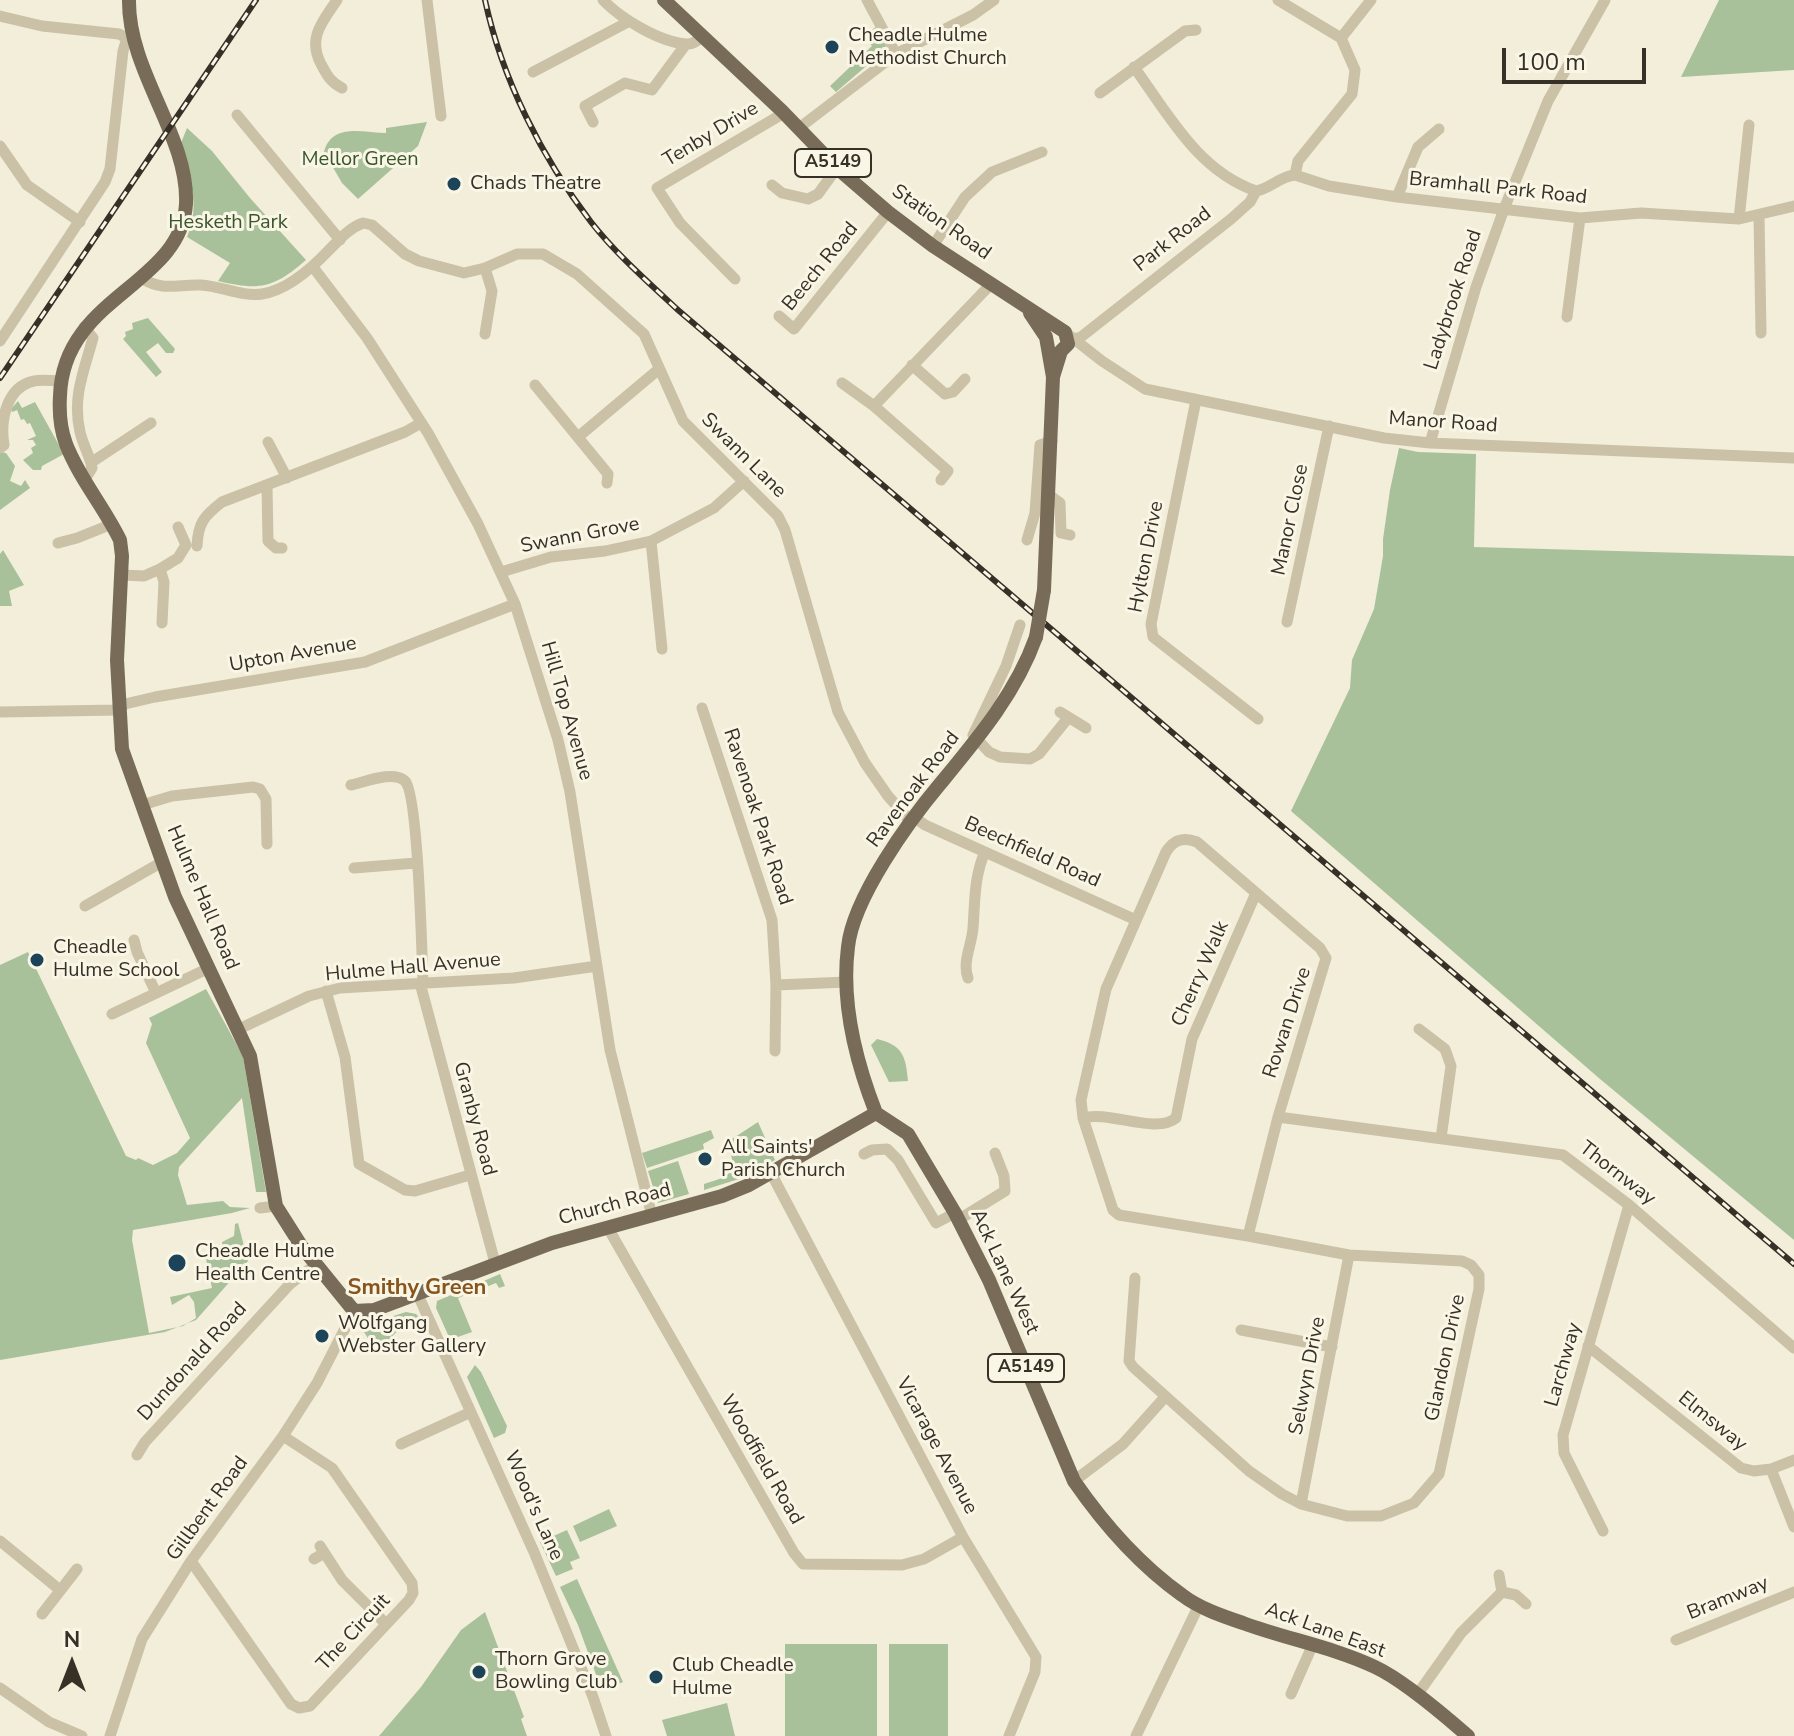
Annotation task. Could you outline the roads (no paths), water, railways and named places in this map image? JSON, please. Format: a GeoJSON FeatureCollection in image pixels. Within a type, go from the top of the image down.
{"type":"FeatureCollection","features":[{"type":"Feature","properties":{"kind":"main road","name":"Hulme Hall Road"},"geometry":{"type":"LineString","coordinates":[[129,0],[130,36],[172,137],[185,184],[186,202],[181,227],[163,256],[84,327],[70,350],[60,381],[60,422],[66,444],[120,540],[122,575],[117,660],[122,749],[162,862],[250,1056],[256,1082],[268,1207],[354,1311]]}},
{"type":"Feature","properties":{"kind":"main road","name":"Station Road"},"geometry":{"type":"LineString","coordinates":[[664,0],[784,113],[837,168],[888,212],[933,246],[1022,302],[1065,340]]}},
{"type":"Feature","properties":{"kind":"main road","name":"Station Road"},"geometry":{"type":"LineString","coordinates":[[1022,302],[1046,340]]}},
{"type":"Feature","properties":{"kind":"main road"},"geometry":{"type":"LineString","coordinates":[[1052,330],[1065,340],[1051,350],[1046,340],[1052,330]]}},
{"type":"Feature","properties":{"kind":"main road","name":"Ravenoak Road"},"geometry":{"type":"LineString","coordinates":[[876,1113],[862,1078],[847,982],[848,944],[858,913],[881,869],[912,819],[977,739],[1011,690],[1036,637],[1044,590],[1052,441],[1053,377],[1046,340]]}},
{"type":"Feature","properties":{"kind":"main road","name":"Ravenoak Road"},"geometry":{"type":"LineString","coordinates":[[1053,377],[1065,340]]}},
{"type":"Feature","properties":{"kind":"main road","name":"Church Road"},"geometry":{"type":"LineString","coordinates":[[354,1311],[374,1310],[495,1263],[722,1196],[771,1173],[876,1113]]}},
{"type":"Feature","properties":{"kind":"main road","name":"Ack Lane West"},"geometry":{"type":"LineString","coordinates":[[876,1113],[908,1134],[956,1216],[989,1280],[1074,1481],[1093,1509],[1144,1564],[1182,1596],[1199,1605]]}},
{"type":"Feature","properties":{"kind":"main road","name":"Ack Lane East"},"geometry":{"type":"LineString","coordinates":[[1199,1605],[1243,1623],[1377,1667],[1468,1736]]}},
{"type":"Feature","properties":{"kind":"street"},"geometry":{"type":"LineString","coordinates":[[337,0],[314,40],[317,57],[331,82],[342,88]]}},
{"type":"Feature","properties":{"kind":"street"},"geometry":{"type":"LineString","coordinates":[[427,0],[441,116]]}},
{"type":"Feature","properties":{"kind":"street"},"geometry":{"type":"LineString","coordinates":[[603,0],[628,22],[686,44],[703,36]]}},
{"type":"Feature","properties":{"kind":"street"},"geometry":{"type":"LineString","coordinates":[[867,0],[896,54]]}},
{"type":"Feature","properties":{"kind":"street"},"geometry":{"type":"LineString","coordinates":[[799,128],[896,54],[973,15],[994,0]]}},
{"type":"Feature","properties":{"kind":"street"},"geometry":{"type":"LineString","coordinates":[[1278,0],[1341,38],[1355,70],[1352,94],[1298,161],[1295,175]]}},
{"type":"Feature","properties":{"kind":"street"},"geometry":{"type":"LineString","coordinates":[[1341,38],[1371,0]]}},
{"type":"Feature","properties":{"kind":"street","name":"Ladybrook Road"},"geometry":{"type":"LineString","coordinates":[[1430,443],[1476,287],[1504,209],[1548,101],[1605,0]]}},
{"type":"Feature","properties":{"kind":"street"},"geometry":{"type":"LineString","coordinates":[[0,16],[32,24],[130,36],[123,51],[109,172],[80,222],[0,341]]}},
{"type":"Feature","properties":{"kind":"street"},"geometry":{"type":"LineString","coordinates":[[533,72],[628,22]]}},
{"type":"Feature","properties":{"kind":"street"},"geometry":{"type":"LineString","coordinates":[[1100,93],[1185,31],[1196,30]]}},
{"type":"Feature","properties":{"kind":"street"},"geometry":{"type":"LineString","coordinates":[[593,122],[585,106],[625,83],[652,90],[686,44]]}},
{"type":"Feature","properties":{"kind":"street"},"geometry":{"type":"LineString","coordinates":[[1134,67],[1197,153],[1223,175],[1256,191]]}},
{"type":"Feature","properties":{"kind":"street","name":"Tenby Drive"},"geometry":{"type":"LineString","coordinates":[[735,279],[680,223],[655,186],[784,113]]}},
{"type":"Feature","properties":{"kind":"street"},"geometry":{"type":"LineString","coordinates":[[237,115],[340,240]]}},
{"type":"Feature","properties":{"kind":"street"},"geometry":{"type":"LineString","coordinates":[[1739,219],[1749,125]]}},
{"type":"Feature","properties":{"kind":"street"},"geometry":{"type":"LineString","coordinates":[[1397,197],[1418,147],[1439,129]]}},
{"type":"Feature","properties":{"kind":"street"},"geometry":{"type":"LineString","coordinates":[[0,146],[27,185],[80,222]]}},
{"type":"Feature","properties":{"kind":"street"},"geometry":{"type":"LineString","coordinates":[[933,246],[965,197],[992,172],[1042,152]]}},
{"type":"Feature","properties":{"kind":"street"},"geometry":{"type":"LineString","coordinates":[[772,185],[782,193],[808,199],[818,194],[837,168]]}},
{"type":"Feature","properties":{"kind":"street","name":"Bramhall Park Road"},"geometry":{"type":"LineString","coordinates":[[1295,175],[1329,186],[1397,197],[1580,218],[1641,213],[1739,219],[1794,206]]}},
{"type":"Feature","properties":{"kind":"street","name":"Park Road"},"geometry":{"type":"LineString","coordinates":[[1065,340],[1081,337],[1231,219],[1250,202],[1256,191],[1283,177],[1295,175]]}},
{"type":"Feature","properties":{"kind":"street","name":"Beech Road"},"geometry":{"type":"LineString","coordinates":[[779,316],[794,329],[888,212]]}},
{"type":"Feature","properties":{"kind":"street"},"geometry":{"type":"LineString","coordinates":[[1759,216],[1761,333]]}},
{"type":"Feature","properties":{"kind":"street"},"geometry":{"type":"LineString","coordinates":[[1567,317],[1580,218]]}},
{"type":"Feature","properties":{"kind":"street","name":"Swann Lane"},"geometry":{"type":"LineString","coordinates":[[141,278],[155,287],[202,285],[263,294],[313,267],[357,225],[367,223],[405,254],[464,273],[517,254],[543,254],[577,274],[644,334],[683,421],[778,516],[785,530],[838,712],[865,763],[888,796],[912,819]]}},
{"type":"Feature","properties":{"kind":"street","name":"Hill Top Avenue"},"geometry":{"type":"LineString","coordinates":[[313,267],[367,338],[421,423],[515,604],[558,740],[570,792],[619,1092],[652,1216]]}},
{"type":"Feature","properties":{"kind":"street"},"geometry":{"type":"LineString","coordinates":[[485,268],[492,291],[485,334]]}},
{"type":"Feature","properties":{"kind":"street"},"geometry":{"type":"LineString","coordinates":[[874,406],[992,283]]}},
{"type":"Feature","properties":{"kind":"street"},"geometry":{"type":"LineString","coordinates":[[84,327],[93,338],[78,384],[78,412],[83,442],[92,462],[91,473],[85,479]]}},
{"type":"Feature","properties":{"kind":"street","name":"Manor Road"},"geometry":{"type":"LineString","coordinates":[[1065,340],[1145,389],[1384,438],[1430,443],[1794,458]]}},
{"type":"Feature","properties":{"kind":"street"},"geometry":{"type":"LineString","coordinates":[[912,365],[945,394],[953,392],[965,379]]}},
{"type":"Feature","properties":{"kind":"street"},"geometry":{"type":"LineString","coordinates":[[578,437],[659,369]]}},
{"type":"Feature","properties":{"kind":"street"},"geometry":{"type":"LineString","coordinates":[[0,448],[4,445],[3,412],[15,394],[30,382],[60,381]]}},
{"type":"Feature","properties":{"kind":"street"},"geometry":{"type":"LineString","coordinates":[[842,383],[874,406],[948,471],[941,480]]}},
{"type":"Feature","properties":{"kind":"street"},"geometry":{"type":"LineString","coordinates":[[535,385],[608,474],[607,483]]}},
{"type":"Feature","properties":{"kind":"street","name":"Hylton Drive"},"geometry":{"type":"LineString","coordinates":[[1196,400],[1151,624],[1153,637],[1258,719]]}},
{"type":"Feature","properties":{"kind":"street"},"geometry":{"type":"LineString","coordinates":[[92,462],[151,423]]}},
{"type":"Feature","properties":{"kind":"street"},"geometry":{"type":"LineString","coordinates":[[197,546],[198,528],[203,517],[222,502],[405,432],[421,423]]}},
{"type":"Feature","properties":{"kind":"street","name":"Manor Close"},"geometry":{"type":"LineString","coordinates":[[1287,622],[1329,426]]}},
{"type":"Feature","properties":{"kind":"street","name":"Ravenoak Road"},"geometry":{"type":"LineString","coordinates":[[1027,540],[1035,513],[1040,445],[1052,441]]}},
{"type":"Feature","properties":{"kind":"street"},"geometry":{"type":"LineString","coordinates":[[268,442],[287,478]]}},
{"type":"Feature","properties":{"kind":"street","name":"Swann Grove"},"geometry":{"type":"LineString","coordinates":[[501,572],[551,557],[605,551],[651,541],[714,508],[744,481]]}},
{"type":"Feature","properties":{"kind":"street"},"geometry":{"type":"LineString","coordinates":[[267,486],[268,541],[276,548],[282,548]]}},
{"type":"Feature","properties":{"kind":"street","name":"Ravenoak Road"},"geometry":{"type":"LineString","coordinates":[[1049,495],[1060,503],[1061,533],[1070,535]]}},
{"type":"Feature","properties":{"kind":"street"},"geometry":{"type":"LineString","coordinates":[[58,543],[112,524]]}},
{"type":"Feature","properties":{"kind":"street"},"geometry":{"type":"LineString","coordinates":[[122,575],[144,576],[184,552],[186,545],[178,527]]}},
{"type":"Feature","properties":{"kind":"street"},"geometry":{"type":"LineString","coordinates":[[651,541],[662,649]]}},
{"type":"Feature","properties":{"kind":"street"},"geometry":{"type":"LineString","coordinates":[[160,569],[164,582],[162,623]]}},
{"type":"Feature","properties":{"kind":"street","name":"Upton Avenue"},"geometry":{"type":"LineString","coordinates":[[0,712],[118,710],[125,704],[155,697],[365,662],[515,604]]}},
{"type":"Feature","properties":{"kind":"street"},"geometry":{"type":"LineString","coordinates":[[1020,625],[1006,666],[973,735],[989,752],[1000,757],[1030,759],[1043,750],[1064,715],[1086,728]]}},
{"type":"Feature","properties":{"kind":"street","name":"Ravenoak Park Road"},"geometry":{"type":"LineString","coordinates":[[702,708],[772,920],[776,985],[775,1051]]}},
{"type":"Feature","properties":{"kind":"street","name":"Granby Road"},"geometry":{"type":"LineString","coordinates":[[351,785],[395,776],[408,786],[414,827],[422,983],[495,1263]]}},
{"type":"Feature","properties":{"kind":"street"},"geometry":{"type":"LineString","coordinates":[[142,805],[172,796],[253,787],[260,789],[266,799],[267,844]]}},
{"type":"Feature","properties":{"kind":"street","name":"Beechfield Road"},"geometry":{"type":"LineString","coordinates":[[912,819],[1136,920]]}},
{"type":"Feature","properties":{"kind":"street","name":"Rowan Drive"},"geometry":{"type":"LineString","coordinates":[[1136,920],[1171,843],[1181,839],[1197,842],[1320,948],[1326,958],[1278,1117],[1248,1236]]}},
{"type":"Feature","properties":{"kind":"street"},"geometry":{"type":"LineString","coordinates":[[968,978],[961,962],[973,927],[974,892],[985,852]]}},
{"type":"Feature","properties":{"kind":"street"},"geometry":{"type":"LineString","coordinates":[[85,906],[162,862]]}},
{"type":"Feature","properties":{"kind":"street"},"geometry":{"type":"LineString","coordinates":[[354,868],[416,863]]}},
{"type":"Feature","properties":{"kind":"street","name":"Cherry Walk"},"geometry":{"type":"LineString","coordinates":[[1083,1118],[1094,1116],[1162,1124],[1176,1118],[1192,1039],[1256,893]]}},
{"type":"Feature","properties":{"kind":"street","name":"Glandon Drive"},"geometry":{"type":"LineString","coordinates":[[1135,1278],[1129,1361],[1133,1367],[1249,1471],[1282,1494],[1301,1504],[1366,1518],[1399,1511],[1414,1503],[1439,1474],[1479,1289],[1479,1275],[1471,1265],[1462,1261],[1349,1255],[1119,1215],[1109,1201],[1083,1118],[1081,1100],[1106,989],[1136,920]]}},
{"type":"Feature","properties":{"kind":"street"},"geometry":{"type":"LineString","coordinates":[[134,940],[156,993]]}},
{"type":"Feature","properties":{"kind":"street","name":"Hulme Hall Avenue"},"geometry":{"type":"LineString","coordinates":[[239,1029],[280,1008],[326,991],[514,978],[597,966]]}},
{"type":"Feature","properties":{"kind":"street"},"geometry":{"type":"LineString","coordinates":[[112,1014],[209,968]]}},
{"type":"Feature","properties":{"kind":"street"},"geometry":{"type":"LineString","coordinates":[[776,985],[847,982]]}},
{"type":"Feature","properties":{"kind":"street"},"geometry":{"type":"LineString","coordinates":[[326,991],[345,1057],[359,1164],[405,1190],[415,1191],[470,1175]]}},
{"type":"Feature","properties":{"kind":"street"},"geometry":{"type":"LineString","coordinates":[[1419,1029],[1445,1049],[1451,1066],[1441,1138]]}},
{"type":"Feature","properties":{"kind":"street","name":"Thornway"},"geometry":{"type":"LineString","coordinates":[[1278,1117],[1563,1155],[1629,1205],[1794,1348]]}},
{"type":"Feature","properties":{"kind":"street"},"geometry":{"type":"LineString","coordinates":[[864,1154],[887,1149],[898,1160],[933,1224],[1005,1191],[1004,1176],[995,1153]]}},
{"type":"Feature","properties":{"kind":"street","name":"Vicarage Avenue"},"geometry":{"type":"LineString","coordinates":[[771,1173],[963,1537],[1036,1657],[1035,1672],[1009,1736]]}},
{"type":"Feature","properties":{"kind":"street","name":"Larchway"},"geometry":{"type":"LineString","coordinates":[[1603,1531],[1562,1445],[1629,1205]]}},
{"type":"Feature","properties":{"kind":"street","name":"Woodfield Road"},"geometry":{"type":"LineString","coordinates":[[608,1228],[803,1564],[902,1565],[924,1559],[963,1537]]}},
{"type":"Feature","properties":{"kind":"street","name":"Selwyn Drive"},"geometry":{"type":"LineString","coordinates":[[1301,1504],[1349,1255]]}},
{"type":"Feature","properties":{"kind":"street","name":"Dundonald Road"},"geometry":{"type":"LineString","coordinates":[[137,1455],[145,1442],[270,1304],[316,1264]]}},
{"type":"Feature","properties":{"kind":"street","name":"Wood's Lane"},"geometry":{"type":"LineString","coordinates":[[418,1295],[534,1552],[606,1736]]}},
{"type":"Feature","properties":{"kind":"street","name":"Gillbent Road"},"geometry":{"type":"LineString","coordinates":[[110,1736],[142,1639],[191,1561],[283,1436],[317,1383],[354,1311]]}},
{"type":"Feature","properties":{"kind":"street"},"geometry":{"type":"LineString","coordinates":[[1241,1330],[1332,1347]]}},
{"type":"Feature","properties":{"kind":"street","name":"Elmsway"},"geometry":{"type":"LineString","coordinates":[[1588,1346],[1741,1468],[1754,1471],[1771,1469]]}},
{"type":"Feature","properties":{"kind":"street"},"geometry":{"type":"LineString","coordinates":[[1074,1481],[1123,1444],[1165,1397]]}},
{"type":"Feature","properties":{"kind":"street"},"geometry":{"type":"LineString","coordinates":[[401,1444],[471,1412]]}},
{"type":"Feature","properties":{"kind":"street","name":"The Circuit"},"geometry":{"type":"LineString","coordinates":[[191,1561],[291,1704],[299,1708],[310,1706],[413,1593],[412,1583],[332,1468],[283,1436]]}},
{"type":"Feature","properties":{"kind":"street"},"geometry":{"type":"LineString","coordinates":[[1794,1460],[1771,1469],[1794,1527]]}},
{"type":"Feature","properties":{"kind":"street"},"geometry":{"type":"LineString","coordinates":[[0,1541],[60,1590]]}},
{"type":"Feature","properties":{"kind":"street"},"geometry":{"type":"LineString","coordinates":[[319,1553],[386,1624]]}},
{"type":"Feature","properties":{"kind":"street"},"geometry":{"type":"LineString","coordinates":[[42,1614],[77,1569]]}},
{"type":"Feature","properties":{"kind":"street"},"geometry":{"type":"LineString","coordinates":[[1499,1575],[1502,1592]]}},
{"type":"Feature","properties":{"kind":"street"},"geometry":{"type":"LineString","coordinates":[[1502,1592],[1516,1595],[1526,1604]]}},
{"type":"Feature","properties":{"kind":"street"},"geometry":{"type":"LineString","coordinates":[[1417,1695],[1461,1633],[1502,1592]]}},
{"type":"Feature","properties":{"kind":"street","name":"Bramway"},"geometry":{"type":"LineString","coordinates":[[1676,1640],[1794,1592]]}},
{"type":"Feature","properties":{"kind":"street"},"geometry":{"type":"LineString","coordinates":[[1136,1736],[1199,1605]]}},
{"type":"Feature","properties":{"kind":"street"},"geometry":{"type":"LineString","coordinates":[[1291,1694],[1313,1644]]}},
{"type":"Feature","properties":{"kind":"street"},"geometry":{"type":"LineString","coordinates":[[0,1688],[49,1722],[82,1736]]}},
{"type":"Feature","properties":{"kind":"railway"},"geometry":{"type":"LineString","coordinates":[[0,378],[256,0]]}},
{"type":"Feature","properties":{"kind":"railway"},"geometry":{"type":"LineString","coordinates":[[485,0],[492,30],[513,88],[540,144],[591,222],[633,268],[678,310],[1794,1264]]}},
{"type":"Feature","properties":{"kind":"place","name":"Cheadle Hulme Methodist Church"},"geometry":{"type":"Point","coordinates":[832,47]}},
{"type":"Feature","properties":{"kind":"place","name":"Chads Theatre"},"geometry":{"type":"Point","coordinates":[454,184]}},
{"type":"Feature","properties":{"kind":"place","name":"Cheadle Hulme School"},"geometry":{"type":"Point","coordinates":[37,960]}},
{"type":"Feature","properties":{"kind":"place","name":"All Saints' Parish Church"},"geometry":{"type":"Point","coordinates":[705,1159]}},
{"type":"Feature","properties":{"kind":"place","name":"Cheadle Hulme Health Centre"},"geometry":{"type":"Point","coordinates":[177,1263]}},
{"type":"Feature","properties":{"kind":"place","name":"Wolfgang Webster Gallery"},"geometry":{"type":"Point","coordinates":[322,1336]}},
{"type":"Feature","properties":{"kind":"place","name":"Thorn Grove Bowling Club"},"geometry":{"type":"Point","coordinates":[479,1672]}},
{"type":"Feature","properties":{"kind":"place","name":"Club Cheadle Hulme"},"geometry":{"type":"Point","coordinates":[656,1677]}},
{"type":"Feature","properties":{"kind":"district","name":"Smithy Green"},"geometry":{"type":"Point","coordinates":[417,1289]}},
{"type":"Feature","properties":{"kind":"park label","name":"Mellor Green"},"geometry":{"type":"Point","coordinates":[360,160]}},
{"type":"Feature","properties":{"kind":"park label","name":"Hesketh Park"},"geometry":{"type":"Point","coordinates":[228,223]}}]}
